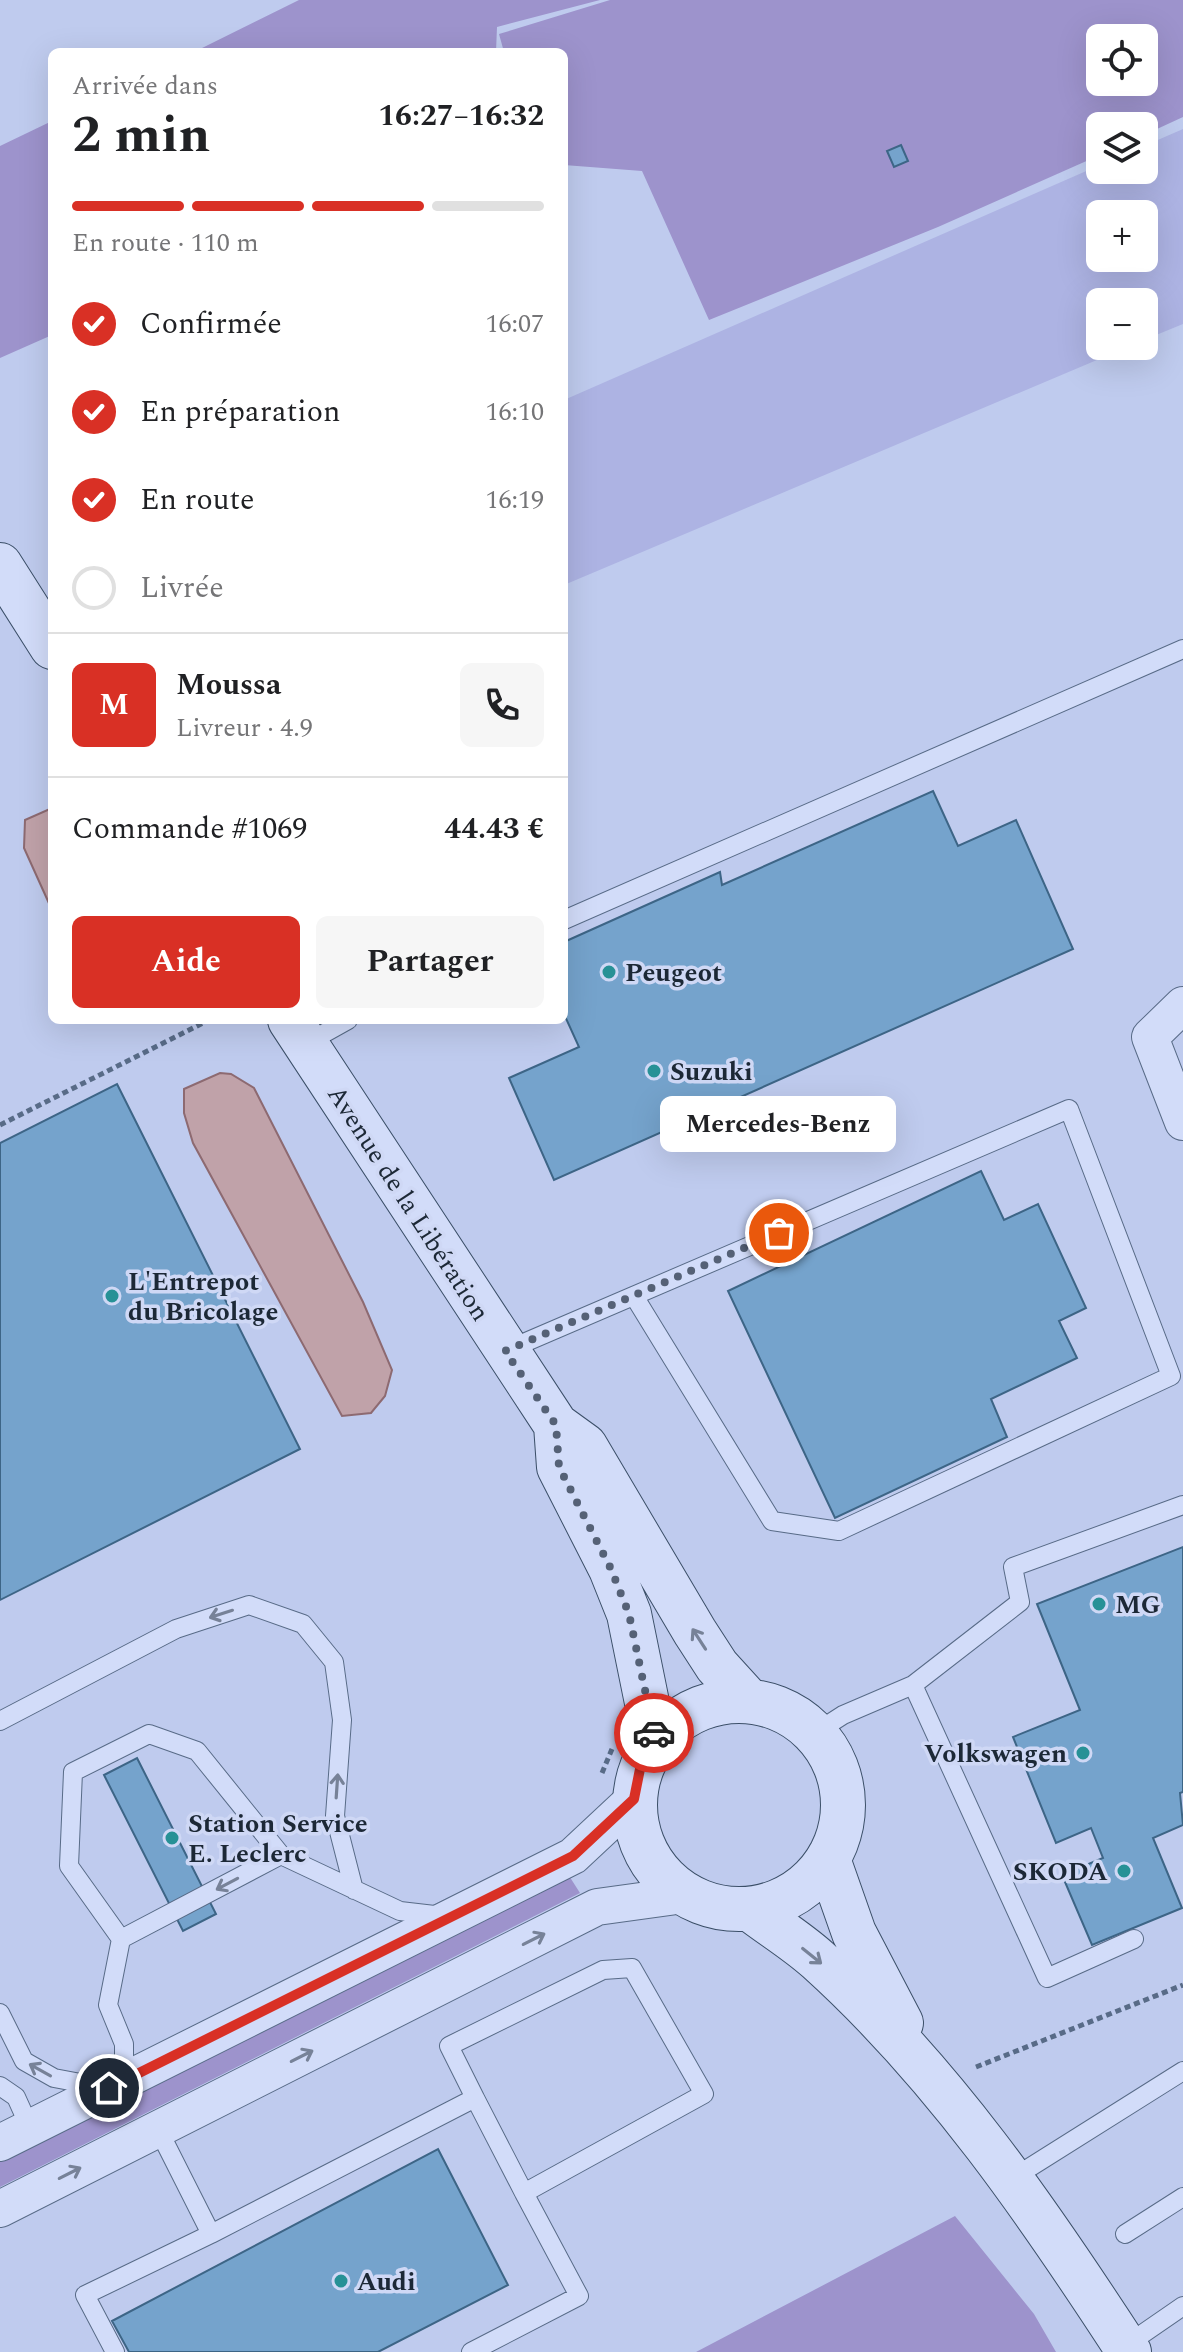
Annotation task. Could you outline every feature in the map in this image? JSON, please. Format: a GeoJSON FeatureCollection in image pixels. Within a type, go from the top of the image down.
{"type":"FeatureCollection","features":[{"type":"Feature","properties":{"kind":"main road"},"geometry":{"type":"LineString","coordinates":[[0,565],[48,641]]}},
{"type":"Feature","properties":{"kind":"main road","name":"Avenue de la Libération"},"geometry":{"type":"LineString","coordinates":[[298,1032],[556,1425],[585,1446],[695,1632],[717,1666],[748,1700]]}},
{"type":"Feature","properties":{"kind":"main road"},"geometry":{"type":"LineString","coordinates":[[556,1425],[559,1467],[611,1569],[629,1614],[655,1742]]}},
{"type":"Feature","properties":{"kind":"main road"},"geometry":{"type":"LineString","coordinates":[[748,1700],[796,1716],[815,1733],[834,1761],[843,1794],[841,1828],[828,1859],[808,1883],[780,1901],[750,1909],[716,1907],[684,1895],[663,1877],[646,1854],[636,1827],[634,1799],[640,1769],[655,1742],[680,1717],[713,1703],[748,1700]]}},
{"type":"Feature","properties":{"kind":"main road"},"geometry":{"type":"LineString","coordinates":[[828,1859],[854,1933],[889,2004],[939,2086]]}},
{"type":"Feature","properties":{"kind":"main road"},"geometry":{"type":"LineString","coordinates":[[750,1909],[816,1958],[939,2086],[1013,2178],[1127,2349]]}},
{"type":"Feature","properties":{"kind":"street"},"geometry":{"type":"LineString","coordinates":[[1183,1005],[1150,1037],[1183,1122]]}},
{"type":"Feature","properties":{"kind":"street"},"geometry":{"type":"LineString","coordinates":[[15,2136],[573,1856],[634,1799]]}},
{"type":"Feature","properties":{"kind":"street"},"geometry":{"type":"LineString","coordinates":[[0,2209],[597,1907],[684,1895]]}},
{"type":"Feature","properties":{"kind":"lane"},"geometry":{"type":"LineString","coordinates":[[568,918],[1183,649]]}},
{"type":"Feature","properties":{"kind":"lane"},"geometry":{"type":"LineString","coordinates":[[298,1032],[331,1024]]}},
{"type":"Feature","properties":{"kind":"lane"},"geometry":{"type":"LineString","coordinates":[[505,1351],[1069,1109],[1171,1376],[839,1531],[772,1521],[634,1296]]}},
{"type":"Feature","properties":{"kind":"lane"},"geometry":{"type":"LineString","coordinates":[[815,1733],[843,1715],[913,1685],[1020,1602],[1013,1567],[1183,1505]]}},
{"type":"Feature","properties":{"kind":"lane"},"geometry":{"type":"LineString","coordinates":[[0,1721],[176,1629],[249,1605],[303,1624],[334,1662],[342,1720],[335,1816],[354,1890]]}},
{"type":"Feature","properties":{"kind":"lane"},"geometry":{"type":"LineString","coordinates":[[913,1685],[1047,1978],[1134,1939]]}},
{"type":"Feature","properties":{"kind":"lane"},"geometry":{"type":"LineString","coordinates":[[0,2013],[24,2061],[54,2078],[117,2085],[124,2044],[108,2005],[121,1939],[69,1866],[73,1772],[149,1734],[197,1751],[281,1855],[400,1911],[453,1917]]}},
{"type":"Feature","properties":{"kind":"lane"},"geometry":{"type":"LineString","coordinates":[[121,1939],[281,1855]]}},
{"type":"Feature","properties":{"kind":"lane"},"geometry":{"type":"LineString","coordinates":[[471,2352],[579,2296],[524,2193],[449,2046],[603,1970],[632,1968],[704,2094],[524,2193]]}},
{"type":"Feature","properties":{"kind":"lane"},"geometry":{"type":"LineString","coordinates":[[1013,2178],[1183,2071]]}},
{"type":"Feature","properties":{"kind":"lane"},"geometry":{"type":"LineString","coordinates":[[0,2086],[16,2097],[15,2136]]}},
{"type":"Feature","properties":{"kind":"lane"},"geometry":{"type":"LineString","coordinates":[[115,2352],[85,2295],[475,2098]]}},
{"type":"Feature","properties":{"kind":"lane"},"geometry":{"type":"LineString","coordinates":[[158,2129],[211,2234]]}},
{"type":"Feature","properties":{"kind":"lane"},"geometry":{"type":"LineString","coordinates":[[1125,2234],[1183,2197]]}},
{"type":"Feature","properties":{"kind":"lane"},"geometry":{"type":"LineString","coordinates":[[1127,2349],[1183,2306]]}},
{"type":"Feature","properties":{"kind":"path"},"geometry":{"type":"LineString","coordinates":[[0,1125],[201,1024]]}},
{"type":"Feature","properties":{"kind":"path"},"geometry":{"type":"LineString","coordinates":[[939,2086],[993,2057],[1183,1985]]}},
{"type":"Feature","properties":{"kind":"shaded area"},"geometry":{"type":"Polygon","coordinates":[[[299,0],[600,0],[497,27],[496,48],[202,48],[299,0]]]}},
{"type":"Feature","properties":{"kind":"shaded area"},"geometry":{"type":"Polygon","coordinates":[[[610,0],[1183,0],[1183,117],[1158,129],[1158,112],[1086,112],[1086,161],[938,227],[709,320],[642,171],[568,165],[568,48],[503,48],[499,34],[610,0]]]}},
{"type":"Feature","properties":{"kind":"shaded area"},"geometry":{"type":"Polygon","coordinates":[[[48,123],[48,337],[0,358],[0,146],[48,123]]]}},
{"type":"Feature","properties":{"kind":"shaded area"},"geometry":{"type":"Polygon","coordinates":[[[1183,129],[1183,324],[1158,334],[1158,288],[1086,288],[1086,360],[1097,360],[568,583],[568,398],[1086,171],[1086,184],[1158,184],[1158,140],[1183,129]]]}},
{"type":"Feature","properties":{"kind":"shaded area"},"geometry":{"type":"Polygon","coordinates":[[[48,810],[48,901],[24,848],[25,820],[48,810]]]}},
{"type":"Feature","properties":{"kind":"shaded area"},"geometry":{"type":"Polygon","coordinates":[[[220,1073],[231,1074],[254,1088],[363,1302],[392,1370],[385,1396],[371,1413],[342,1416],[193,1143],[184,1113],[184,1089],[220,1073]]]}},
{"type":"Feature","properties":{"kind":"shaded area"},"geometry":{"type":"Polygon","coordinates":[[[566,1871],[580,1893],[0,2187],[0,2159],[566,1871]]]}},
{"type":"Feature","properties":{"kind":"shaded area"},"geometry":{"type":"Polygon","coordinates":[[[955,2216],[1034,2314],[1056,2352],[696,2352],[955,2216]]]}},
{"type":"Feature","properties":{"kind":"building"},"geometry":{"type":"Polygon","coordinates":[[[901,145],[908,161],[894,167],[887,151],[901,145]]]}},
{"type":"Feature","properties":{"kind":"building"},"geometry":{"type":"Polygon","coordinates":[[[933,791],[958,846],[1016,820],[1073,949],[554,1180],[509,1078],[579,1047],[568,1023],[568,940],[720,872],[722,885],[933,791]]]}},
{"type":"Feature","properties":{"kind":"building","name":"L'Entrepot du Bricolage"},"geometry":{"type":"Polygon","coordinates":[[[117,1084],[300,1449],[0,1600],[0,1143],[117,1084]]]}},
{"type":"Feature","properties":{"kind":"building"},"geometry":{"type":"Polygon","coordinates":[[[981,1171],[1004,1220],[1038,1204],[1086,1308],[1059,1321],[1077,1358],[991,1399],[1007,1437],[835,1518],[728,1291],[981,1171]]]}},
{"type":"Feature","properties":{"kind":"building"},"geometry":{"type":"Polygon","coordinates":[[[1183,1547],[1183,1792],[1180,1793],[1183,1825],[1153,1838],[1182,1908],[1092,1945],[1062,1875],[1103,1858],[1091,1828],[1056,1843],[1013,1737],[1080,1710],[1037,1604],[1183,1547]]]}},
{"type":"Feature","properties":{"kind":"building"},"geometry":{"type":"Polygon","coordinates":[[[137,1758],[216,1914],[183,1931],[104,1775],[137,1758]]]}},
{"type":"Feature","properties":{"kind":"building"},"geometry":{"type":"Polygon","coordinates":[[[438,2149],[508,2285],[378,2352],[129,2352],[112,2321],[438,2149]]]}},
{"type":"Feature","properties":{"kind":"way so far"},"geometry":{"type":"LineString","coordinates":[[654,1733],[647,1688],[629,1614],[611,1569],[559,1467],[556,1425],[505,1351],[779,1233]]}},
{"type":"Feature","properties":{"kind":"place","name":"Peugeot"},"geometry":{"type":"Point","coordinates":[609,972]}},
{"type":"Feature","properties":{"kind":"place","name":"Suzuki"},"geometry":{"type":"Point","coordinates":[654,1071]}},
{"type":"Feature","properties":{"kind":"place","name":"Mercedes-Benz"},"geometry":{"type":"Point","coordinates":[779,1233]}},
{"type":"Feature","properties":{"kind":"place","name":"L'Entrepot du Bricolage"},"geometry":{"type":"Point","coordinates":[112,1296]}},
{"type":"Feature","properties":{"kind":"place","name":"MG"},"geometry":{"type":"Point","coordinates":[1099,1604]}},
{"type":"Feature","properties":{"kind":"place","name":"Volkswagen"},"geometry":{"type":"Point","coordinates":[1083,1753]}},
{"type":"Feature","properties":{"kind":"place","name":"Station Service E. Leclerc"},"geometry":{"type":"Point","coordinates":[172,1838]}},
{"type":"Feature","properties":{"kind":"place","name":"SKODA"},"geometry":{"type":"Point","coordinates":[1124,1871]}},
{"type":"Feature","properties":{"kind":"place","name":"Audi"},"geometry":{"type":"Point","coordinates":[341,2281]}},
{"type":"Feature","properties":{"kind":"route"},"geometry":{"type":"LineString","coordinates":[[109,2088],[573,1856],[634,1799],[640,1769],[655,1742],[654,1733]]}}]}
